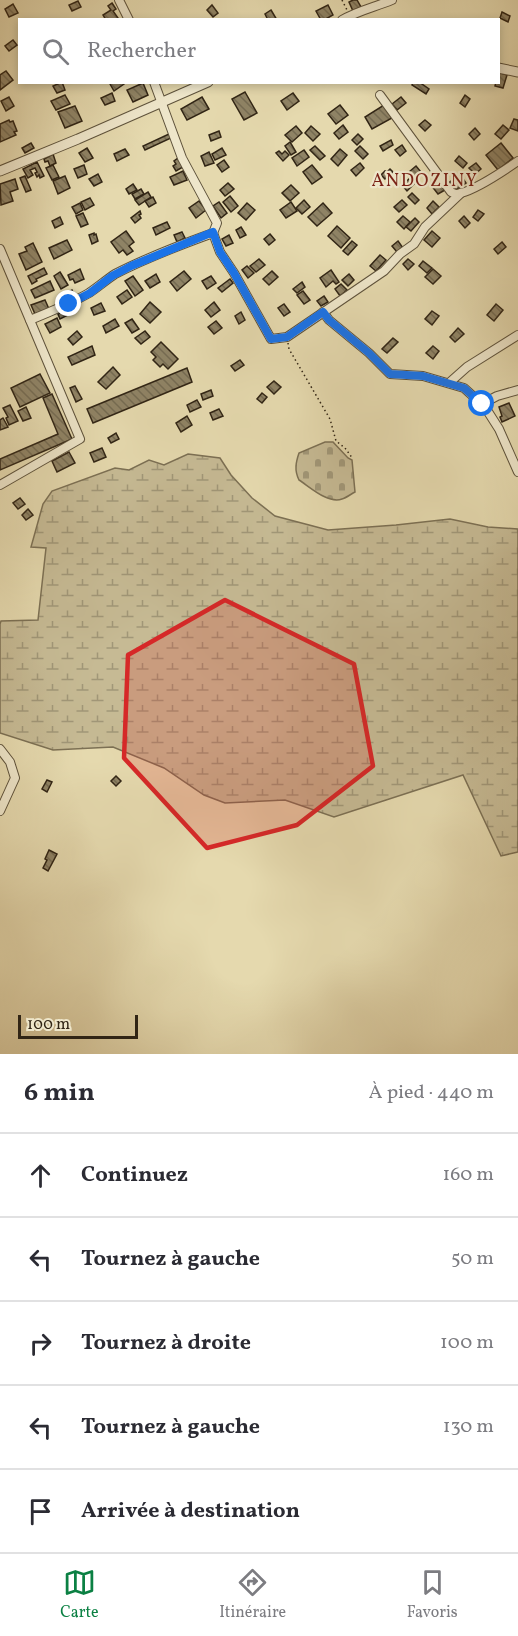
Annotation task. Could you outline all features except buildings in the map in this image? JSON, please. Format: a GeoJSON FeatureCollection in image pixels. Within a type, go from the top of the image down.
{"type":"FeatureCollection","features":[{"type":"Feature","properties":{"kind":"street"},"geometry":{"type":"LineString","coordinates":[[119,0],[128,18]]}},
{"type":"Feature","properties":{"kind":"street"},"geometry":{"type":"LineString","coordinates":[[345,18],[392,0]]}},
{"type":"Feature","properties":{"kind":"street"},"geometry":{"type":"LineString","coordinates":[[500,68],[518,72]]}},
{"type":"Feature","properties":{"kind":"street"},"geometry":{"type":"LineString","coordinates":[[155,84],[182,158],[217,223],[213,232],[220,252],[271,339],[287,337],[384,271],[400,254],[414,244],[425,227],[461,193],[504,171],[518,161]]}},
{"type":"Feature","properties":{"kind":"street"},"geometry":{"type":"LineString","coordinates":[[0,171],[162,104],[204,84]]}},
{"type":"Feature","properties":{"kind":"street"},"geometry":{"type":"LineString","coordinates":[[380,95],[451,192],[461,193]]}},
{"type":"Feature","properties":{"kind":"street"},"geometry":{"type":"LineString","coordinates":[[30,320],[79,298],[131,266],[213,232]]}},
{"type":"Feature","properties":{"kind":"street"},"geometry":{"type":"LineString","coordinates":[[0,249],[80,439],[0,485]]}},
{"type":"Feature","properties":{"kind":"street"},"geometry":{"type":"LineString","coordinates":[[323,312],[390,374],[423,376],[464,388],[482,404],[499,429],[518,472]]}},
{"type":"Feature","properties":{"kind":"street"},"geometry":{"type":"LineString","coordinates":[[449,383],[467,367],[518,335]]}},
{"type":"Feature","properties":{"kind":"street"},"geometry":{"type":"LineString","coordinates":[[482,404],[497,396],[518,390]]}},
{"type":"Feature","properties":{"kind":"street"},"geometry":{"type":"LineString","coordinates":[[0,750],[10,762],[15,777],[0,811]]}},
{"type":"Feature","properties":{"kind":"path"},"geometry":{"type":"LineString","coordinates":[[342,0],[350,15]]}},
{"type":"Feature","properties":{"kind":"path"},"geometry":{"type":"LineString","coordinates":[[287,337],[290,349],[330,419],[336,441],[353,459]]}},
{"type":"Feature","properties":{"kind":"highlighted area"},"geometry":{"type":"Polygon","coordinates":[[[225,600],[354,664],[373,766],[297,825],[207,848],[124,758],[128,655],[225,600]]]}},
{"type":"Feature","properties":{"kind":"green space"},"geometry":{"type":"Polygon","coordinates":[[[325,442],[333,442],[352,460],[355,492],[342,499],[325,497],[299,480],[296,473],[299,453],[325,442]]]}},
{"type":"Feature","properties":{"kind":"green space"},"geometry":{"type":"Polygon","coordinates":[[[188,454],[220,458],[231,475],[252,498],[275,516],[328,530],[450,519],[488,527],[518,529],[518,852],[501,856],[463,775],[334,817],[285,800],[225,803],[204,795],[164,768],[113,747],[53,750],[0,733],[0,624],[1,621],[38,620],[46,548],[31,547],[43,504],[52,491],[115,468],[129,470],[149,460],[164,465],[188,454]]]}},
{"type":"Feature","properties":{"kind":"district","name":"ANDOZINY"},"geometry":{"type":"Point","coordinates":[425,181]}},
{"type":"Feature","properties":{"kind":"route"},"geometry":{"type":"LineString","coordinates":[[69,304],[131,266],[213,232],[220,252],[271,339],[287,337],[323,312],[390,374],[423,376],[464,388],[482,404]]}}]}
